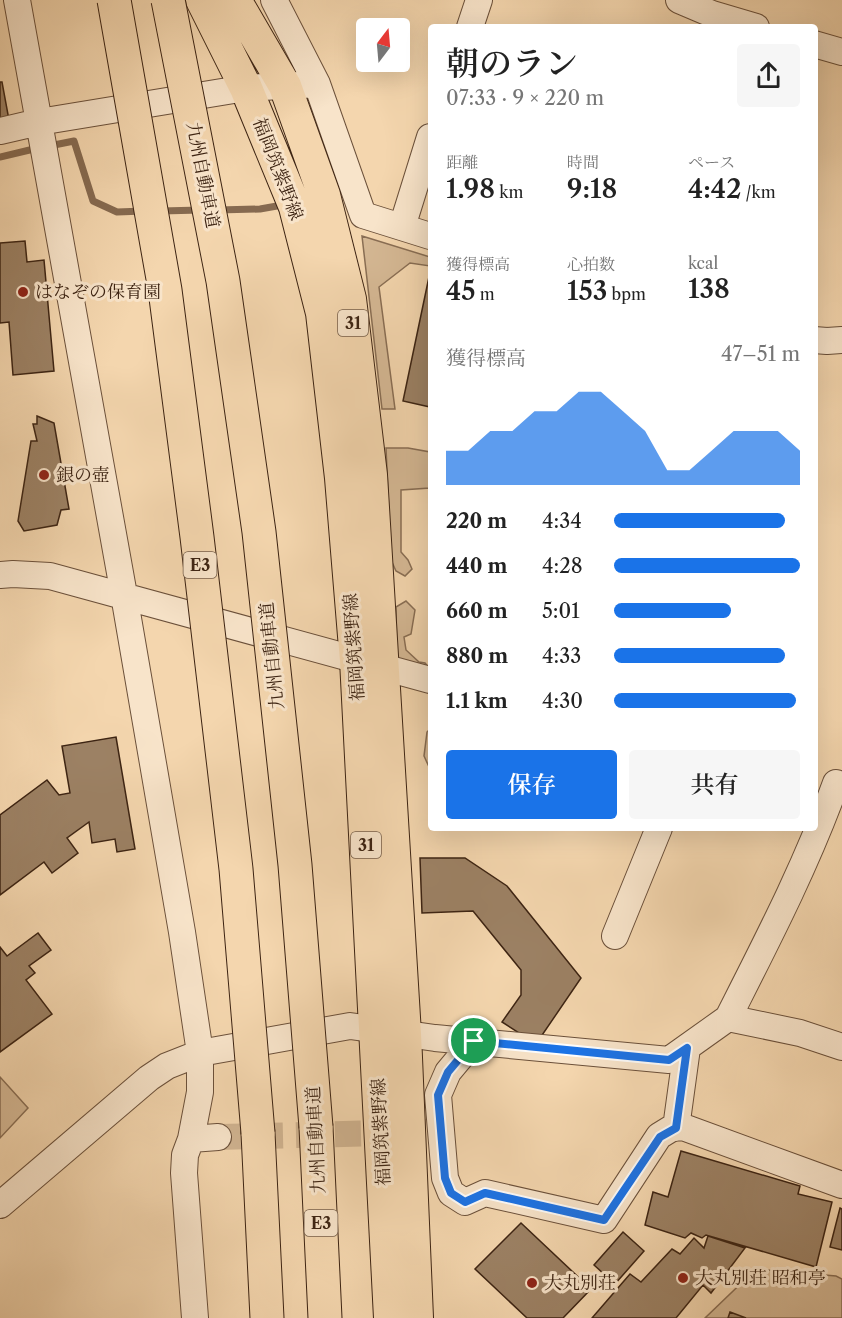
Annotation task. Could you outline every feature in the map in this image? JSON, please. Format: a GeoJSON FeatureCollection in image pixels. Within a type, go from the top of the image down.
{"type":"FeatureCollection","features":[{"type":"Feature","properties":{"kind":"highway","name":"E3"},"geometry":{"type":"LineString","coordinates":[[114,0],[165,290],[236,869],[258,1133],[267,1318]]}},
{"type":"Feature","properties":{"kind":"highway","name":"九州自動車道"},"geometry":{"type":"LineString","coordinates":[[168,0],[224,281],[259,532],[295,865],[316,1127],[325,1318]]}},
{"type":"Feature","properties":{"kind":"main road","name":"福岡筑紫野線"},"geometry":{"type":"LineString","coordinates":[[202,0],[246,88],[295,207],[322,313],[341,478],[369,664]]}},
{"type":"Feature","properties":{"kind":"main road","name":"福岡筑紫野線"},"geometry":{"type":"LineString","coordinates":[[235,0],[285,86],[324,195],[350,299],[371,475],[369,664],[391,1032],[417,1318]]}},
{"type":"Feature","properties":{"kind":"main road","name":"福岡筑紫野線"},"geometry":{"type":"LineString","coordinates":[[390,1318],[391,1032]]}},
{"type":"Feature","properties":{"kind":"street"},"geometry":{"type":"LineString","coordinates":[[17,0],[124,595],[182,932],[200,1053],[200,1092],[191,1138],[185,1155],[184,1173],[195,1318]]}},
{"type":"Feature","properties":{"kind":"street"},"geometry":{"type":"LineString","coordinates":[[274,0],[317,84],[363,215],[428,235]]}},
{"type":"Feature","properties":{"kind":"street"},"geometry":{"type":"LineString","coordinates":[[471,24],[479,0]]}},
{"type":"Feature","properties":{"kind":"street"},"geometry":{"type":"LineString","coordinates":[[679,0],[711,14],[746,24]]}},
{"type":"Feature","properties":{"kind":"street"},"geometry":{"type":"LineString","coordinates":[[818,45],[842,52]]}},
{"type":"Feature","properties":{"kind":"street"},"geometry":{"type":"LineString","coordinates":[[0,131],[39,122],[246,88],[317,84]]}},
{"type":"Feature","properties":{"kind":"street"},"geometry":{"type":"LineString","coordinates":[[402,227],[428,143]]}},
{"type":"Feature","properties":{"kind":"street"},"geometry":{"type":"LineString","coordinates":[[818,340],[842,340]]}},
{"type":"Feature","properties":{"kind":"street"},"geometry":{"type":"LineString","coordinates":[[0,575],[50,576],[428,679]]}},
{"type":"Feature","properties":{"kind":"street"},"geometry":{"type":"LineString","coordinates":[[818,830],[831,781]]}},
{"type":"Feature","properties":{"kind":"street"},"geometry":{"type":"LineString","coordinates":[[615,936],[658,831]]}},
{"type":"Feature","properties":{"kind":"street"},"geometry":{"type":"LineString","coordinates":[[0,1205],[149,1078],[167,1066],[200,1053],[350,1026],[669,1060],[728,1018],[775,927],[818,831]]}},
{"type":"Feature","properties":{"kind":"street"},"geometry":{"type":"LineString","coordinates":[[728,1018],[800,1033],[842,1047]]}},
{"type":"Feature","properties":{"kind":"street"},"geometry":{"type":"LineString","coordinates":[[474,1041],[448,1072],[438,1095],[433,1132],[451,1193],[465,1202],[485,1193],[604,1220],[660,1137],[676,1128],[683,1127],[842,1185]]}},
{"type":"Feature","properties":{"kind":"street"},"geometry":{"type":"LineString","coordinates":[[676,1128],[687,1048]]}},
{"type":"Feature","properties":{"kind":"street"},"geometry":{"type":"LineString","coordinates":[[191,1138],[218,1137]]}},
{"type":"Feature","properties":{"kind":"shaded area"},"geometry":{"type":"Polygon","coordinates":[[[362,236],[428,256],[428,266],[410,263],[379,287],[395,409],[382,409],[362,236]]]}},
{"type":"Feature","properties":{"kind":"shaded area"},"geometry":{"type":"Polygon","coordinates":[[[386,448],[408,448],[428,452],[428,488],[401,490],[401,552],[412,569],[405,576],[396,571],[391,560],[386,448]]]}},
{"type":"Feature","properties":{"kind":"shaded area"},"geometry":{"type":"Polygon","coordinates":[[[406,601],[415,610],[411,634],[404,637],[406,650],[419,662],[425,663],[428,669],[397,661],[396,607],[406,601]]]}},
{"type":"Feature","properties":{"kind":"shaded area"},"geometry":{"type":"Polygon","coordinates":[[[428,731],[428,765],[424,756],[428,731]]]}},
{"type":"Feature","properties":{"kind":"shaded area"},"geometry":{"type":"Polygon","coordinates":[[[0,1077],[28,1108],[0,1138],[0,1077]]]}},
{"type":"Feature","properties":{"kind":"shaded area"},"geometry":{"type":"Polygon","coordinates":[[[756,1269],[836,1276],[842,1279],[842,1318],[705,1318],[756,1269]]]}},
{"type":"Feature","properties":{"kind":"building"},"geometry":{"type":"Polygon","coordinates":[[[0,82],[2,82],[9,120],[0,122],[0,82]]]}},
{"type":"Feature","properties":{"kind":"building","name":"はなぞの保育園"},"geometry":{"type":"Polygon","coordinates":[[[25,241],[27,262],[44,260],[54,371],[13,375],[9,322],[0,323],[0,243],[25,241]]]}},
{"type":"Feature","properties":{"kind":"building"},"geometry":{"type":"Polygon","coordinates":[[[428,282],[428,407],[403,401],[428,282]]]}},
{"type":"Feature","properties":{"kind":"building","name":"銀の壺"},"geometry":{"type":"Polygon","coordinates":[[[37,416],[54,423],[69,509],[61,510],[57,525],[24,531],[18,521],[31,441],[37,441],[33,424],[37,424],[37,416]]]}},
{"type":"Feature","properties":{"kind":"building"},"geometry":{"type":"Polygon","coordinates":[[[116,737],[135,849],[117,852],[115,839],[92,843],[89,822],[67,838],[78,853],[52,873],[44,862],[0,895],[0,815],[47,780],[59,795],[70,793],[62,746],[116,737]]]}},
{"type":"Feature","properties":{"kind":"building"},"geometry":{"type":"Polygon","coordinates":[[[420,858],[465,858],[507,886],[581,978],[536,1044],[502,1022],[521,995],[521,970],[473,911],[422,913],[420,858]]]}},
{"type":"Feature","properties":{"kind":"building"},"geometry":{"type":"Polygon","coordinates":[[[38,933],[51,950],[29,966],[35,973],[26,980],[52,1014],[0,1052],[0,947],[7,956],[38,933]]]}},
{"type":"Feature","properties":{"kind":"building"},"geometry":{"type":"Polygon","coordinates":[[[681,1151],[800,1186],[798,1194],[832,1202],[816,1267],[706,1235],[702,1238],[691,1233],[685,1238],[645,1225],[653,1192],[668,1197],[681,1151]]]}},
{"type":"Feature","properties":{"kind":"building"},"geometry":{"type":"Polygon","coordinates":[[[840,1208],[842,1209],[842,1250],[830,1247],[840,1208]]]}},
{"type":"Feature","properties":{"kind":"building","name":"大丸別荘"},"geometry":{"type":"Polygon","coordinates":[[[521,1223],[591,1289],[563,1318],[527,1318],[475,1269],[521,1223]]]}},
{"type":"Feature","properties":{"kind":"building"},"geometry":{"type":"Polygon","coordinates":[[[623,1232],[644,1251],[615,1284],[594,1265],[623,1232]]]}},
{"type":"Feature","properties":{"kind":"building","name":"大丸別荘 昭和亭"},"geometry":{"type":"Polygon","coordinates":[[[708,1236],[745,1248],[711,1293],[703,1285],[676,1318],[592,1318],[630,1274],[641,1282],[672,1249],[680,1254],[694,1238],[704,1248],[708,1236]]]}},
{"type":"Feature","properties":{"kind":"building"},"geometry":{"type":"Polygon","coordinates":[[[730,1312],[746,1318],[728,1318],[730,1312]]]}},
{"type":"Feature","properties":{"kind":"waterway"},"geometry":{"type":"LineString","coordinates":[[49,146],[74,141],[93,201],[117,212],[144,211]]}},
{"type":"Feature","properties":{"kind":"waterway"},"geometry":{"type":"LineString","coordinates":[[0,157],[38,148]]}},
{"type":"Feature","properties":{"kind":"waterway"},"geometry":{"type":"LineString","coordinates":[[218,210],[260,209],[277,206]]}},
{"type":"Feature","properties":{"kind":"waterway"},"geometry":{"type":"LineString","coordinates":[[161,211],[201,210]]}},
{"type":"Feature","properties":{"kind":"tunnel"},"geometry":{"type":"LineString","coordinates":[[218,1137],[426,1132]]}},
{"type":"Feature","properties":{"kind":"place","name":"はなぞの保育園"},"geometry":{"type":"Point","coordinates":[23,292]}},
{"type":"Feature","properties":{"kind":"place","name":"銀の壺"},"geometry":{"type":"Point","coordinates":[44,475]}},
{"type":"Feature","properties":{"kind":"place","name":"大丸別荘 昭和亭"},"geometry":{"type":"Point","coordinates":[683,1278]}},
{"type":"Feature","properties":{"kind":"place","name":"大丸別荘"},"geometry":{"type":"Point","coordinates":[532,1283]}},
{"type":"Feature","properties":{"kind":"route"},"geometry":{"type":"LineString","coordinates":[[474,1041],[669,1060],[687,1048],[676,1128],[672,1128],[660,1137],[604,1220],[485,1193],[465,1202],[451,1193],[445,1178],[438,1095],[448,1072],[474,1041]]}}]}
